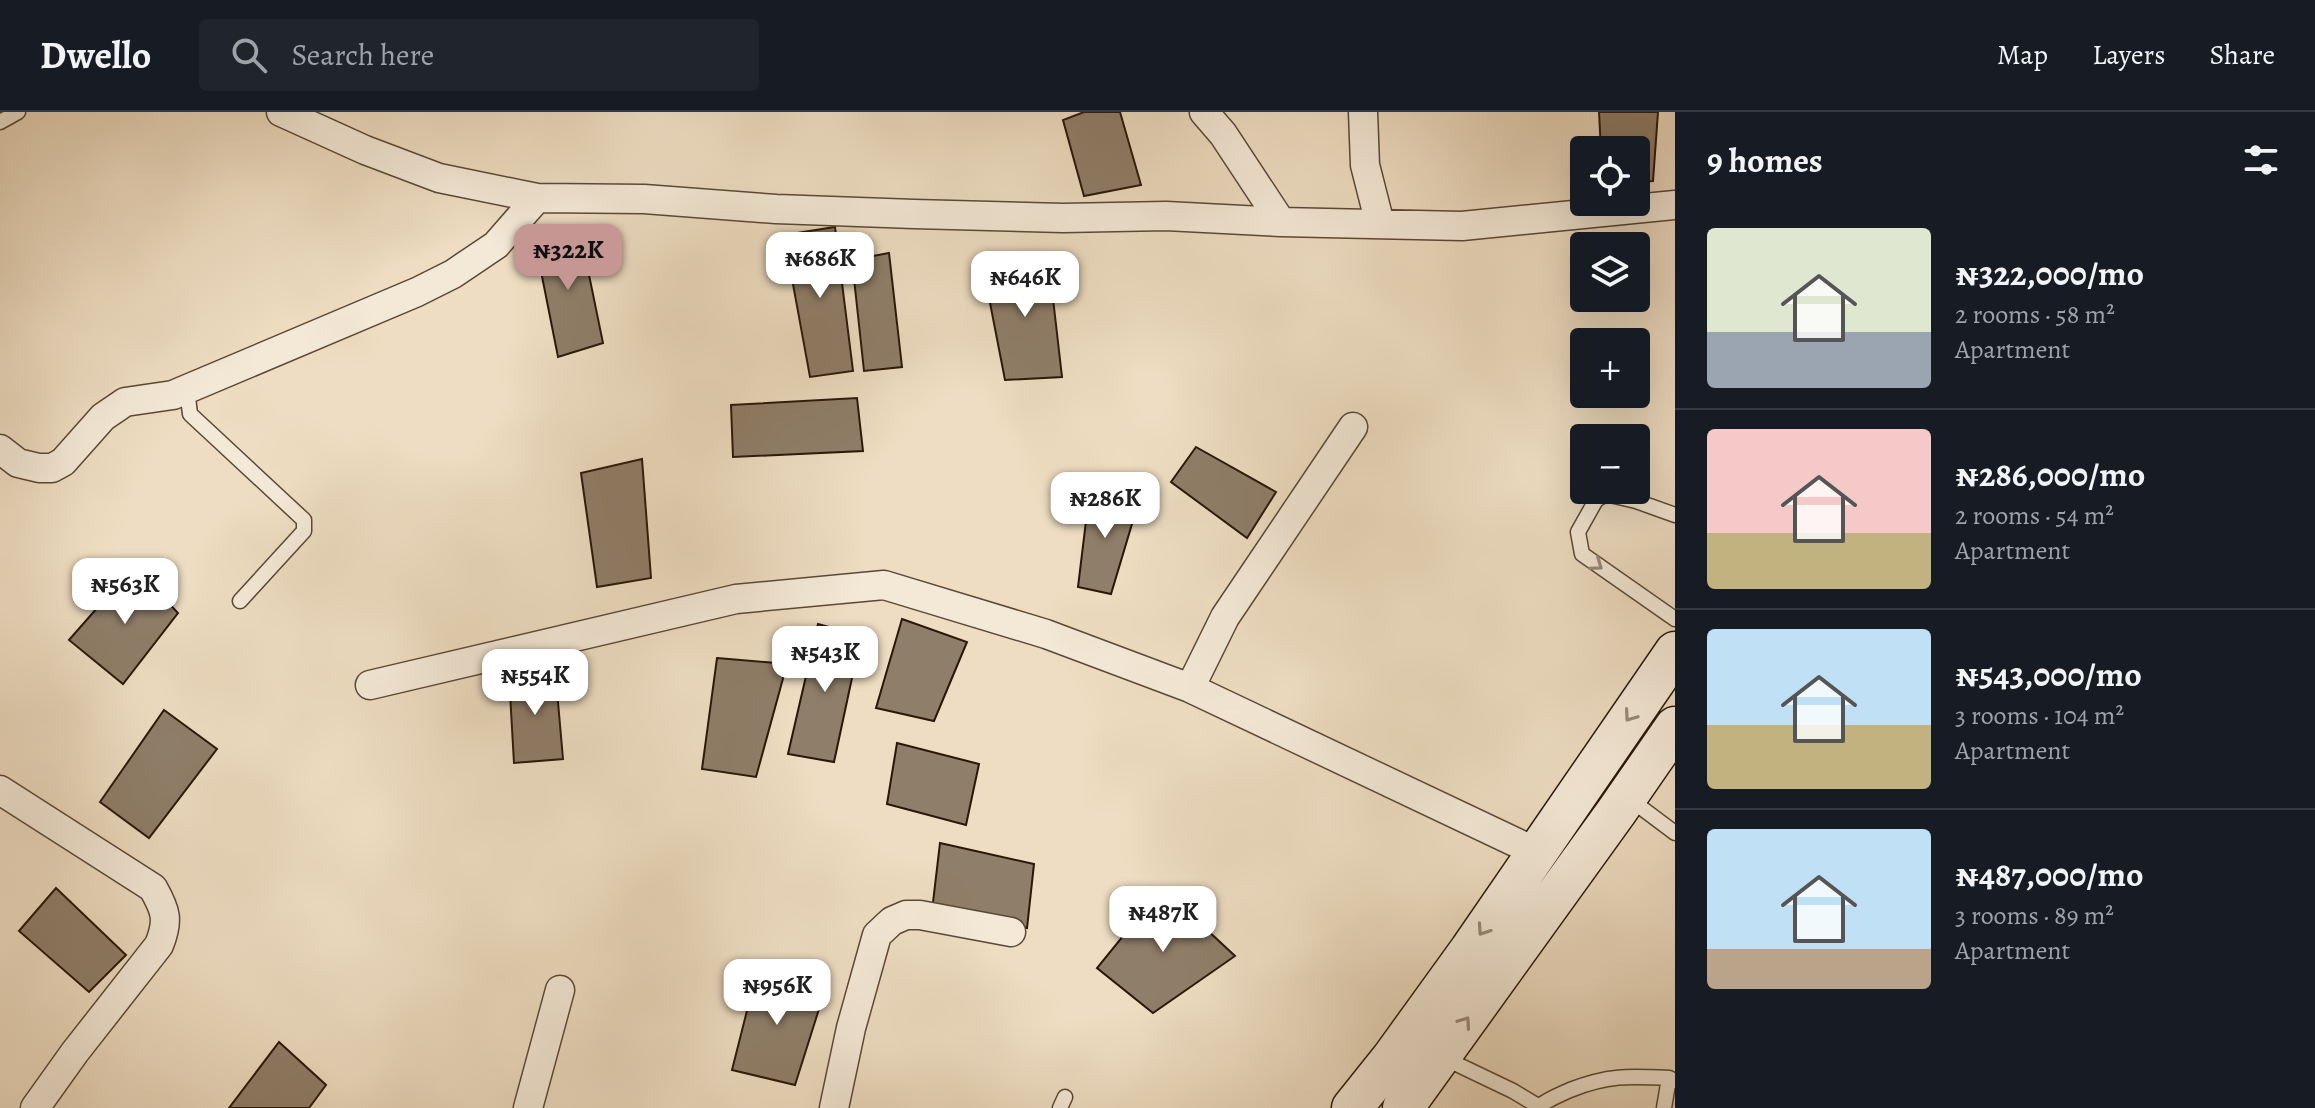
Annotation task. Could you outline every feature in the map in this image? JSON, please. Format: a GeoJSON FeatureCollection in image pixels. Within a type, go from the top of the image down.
{"type":"FeatureCollection","features":[{"type":"Feature","properties":{"kind":"main road"},"geometry":{"type":"LineString","coordinates":[[1352,1108],[1470,950],[1675,652]]}},
{"type":"Feature","properties":{"kind":"main road"},"geometry":{"type":"LineString","coordinates":[[1403,1108],[1675,727]]}},
{"type":"Feature","properties":{"kind":"street"},"geometry":{"type":"LineString","coordinates":[[281,112],[365,150],[439,178],[537,198],[644,199],[776,209],[914,214],[1063,218],[1166,216],[1462,226],[1675,205]]}},
{"type":"Feature","properties":{"kind":"street"},"geometry":{"type":"LineString","coordinates":[[1204,112],[1223,134],[1281,222]]}},
{"type":"Feature","properties":{"kind":"street"},"geometry":{"type":"LineString","coordinates":[[1363,112],[1365,165],[1380,224]]}},
{"type":"Feature","properties":{"kind":"street"},"geometry":{"type":"LineString","coordinates":[[0,449],[18,463],[52,468],[63,462],[103,417],[125,402],[173,395],[453,274],[496,245],[537,198]]}},
{"type":"Feature","properties":{"kind":"street"},"geometry":{"type":"LineString","coordinates":[[1190,688],[1225,617],[1353,427]]}},
{"type":"Feature","properties":{"kind":"street"},"geometry":{"type":"LineString","coordinates":[[370,685],[736,599],[884,585],[1046,634],[1190,688],[1536,852]]}},
{"type":"Feature","properties":{"kind":"street"},"geometry":{"type":"LineString","coordinates":[[0,790],[153,888],[165,910],[165,930],[159,945],[35,1108]]}},
{"type":"Feature","properties":{"kind":"street"},"geometry":{"type":"LineString","coordinates":[[834,1108],[851,1028],[873,948],[877,935],[884,928],[906,915],[920,915],[1011,932]]}},
{"type":"Feature","properties":{"kind":"street"},"geometry":{"type":"LineString","coordinates":[[528,1108],[560,990]]}},
{"type":"Feature","properties":{"kind":"lane"},"geometry":{"type":"LineString","coordinates":[[0,122],[18,112]]}},
{"type":"Feature","properties":{"kind":"lane"},"geometry":{"type":"LineString","coordinates":[[187,389],[190,414],[304,520],[304,531],[240,601]]}},
{"type":"Feature","properties":{"kind":"lane"},"geometry":{"type":"LineString","coordinates":[[1675,515],[1606,494],[1596,500],[1578,532],[1582,554],[1675,619]]}},
{"type":"Feature","properties":{"kind":"lane"},"geometry":{"type":"LineString","coordinates":[[1627,797],[1675,833]]}},
{"type":"Feature","properties":{"kind":"lane"},"geometry":{"type":"LineString","coordinates":[[1440,1056],[1513,1091],[1538,1107],[1595,1080],[1624,1075],[1672,1079],[1664,1108]]}},
{"type":"Feature","properties":{"kind":"building"},"geometry":{"type":"Polygon","coordinates":[[[1084,112],[1120,112],[1141,185],[1084,196],[1063,120],[1084,112]]]}},
{"type":"Feature","properties":{"kind":"building"},"geometry":{"type":"Polygon","coordinates":[[[1599,112],[1658,112],[1653,181],[1650,181],[1650,136],[1600,136],[1599,112]]]}},
{"type":"Feature","properties":{"kind":"building"},"geometry":{"type":"Polygon","coordinates":[[[835,227],[853,371],[810,377],[784,235],[835,227]]]}},
{"type":"Feature","properties":{"kind":"building"},"geometry":{"type":"Polygon","coordinates":[[[580,231],[603,343],[558,357],[534,236],[580,231]]]}},
{"type":"Feature","properties":{"kind":"building"},"geometry":{"type":"Polygon","coordinates":[[[889,253],[902,367],[864,371],[852,260],[889,253]]]}},
{"type":"Feature","properties":{"kind":"building"},"geometry":{"type":"Polygon","coordinates":[[[1048,255],[1062,377],[1005,380],[984,272],[1048,255]]]}},
{"type":"Feature","properties":{"kind":"building"},"geometry":{"type":"Polygon","coordinates":[[[857,398],[863,451],[733,457],[731,405],[857,398]]]}},
{"type":"Feature","properties":{"kind":"building"},"geometry":{"type":"Polygon","coordinates":[[[1196,447],[1276,492],[1247,538],[1171,482],[1196,447]]]}},
{"type":"Feature","properties":{"kind":"building"},"geometry":{"type":"Polygon","coordinates":[[[642,459],[651,578],[597,587],[581,473],[642,459]]]}},
{"type":"Feature","properties":{"kind":"building"},"geometry":{"type":"Polygon","coordinates":[[[1090,488],[1138,504],[1111,594],[1078,587],[1090,488]]]}},
{"type":"Feature","properties":{"kind":"building"},"geometry":{"type":"Polygon","coordinates":[[[134,566],[178,613],[123,684],[69,640],[134,566]]]}},
{"type":"Feature","properties":{"kind":"building"},"geometry":{"type":"Polygon","coordinates":[[[902,619],[967,642],[934,721],[876,708],[902,619]]]}},
{"type":"Feature","properties":{"kind":"building"},"geometry":{"type":"Polygon","coordinates":[[[818,624],[861,636],[834,762],[788,754],[818,624]]]}},
{"type":"Feature","properties":{"kind":"building"},"geometry":{"type":"Polygon","coordinates":[[[717,658],[787,664],[756,777],[702,769],[717,658]]]}},
{"type":"Feature","properties":{"kind":"building"},"geometry":{"type":"Polygon","coordinates":[[[555,668],[563,759],[514,763],[509,676],[555,668]]]}},
{"type":"Feature","properties":{"kind":"building"},"geometry":{"type":"Polygon","coordinates":[[[164,710],[217,749],[149,838],[100,802],[164,710]]]}},
{"type":"Feature","properties":{"kind":"building"},"geometry":{"type":"Polygon","coordinates":[[[897,743],[979,764],[966,825],[887,804],[897,743]]]}},
{"type":"Feature","properties":{"kind":"building"},"geometry":{"type":"Polygon","coordinates":[[[940,843],[1034,864],[1027,928],[932,911],[940,843]]]}},
{"type":"Feature","properties":{"kind":"building"},"geometry":{"type":"Polygon","coordinates":[[[56,888],[126,955],[89,992],[19,931],[56,888]]]}},
{"type":"Feature","properties":{"kind":"building"},"geometry":{"type":"Polygon","coordinates":[[[1162,888],[1235,956],[1153,1013],[1097,968],[1162,888]]]}},
{"type":"Feature","properties":{"kind":"building"},"geometry":{"type":"Polygon","coordinates":[[[758,967],[825,990],[795,1085],[732,1070],[758,967]]]}},
{"type":"Feature","properties":{"kind":"building"},"geometry":{"type":"Polygon","coordinates":[[[279,1042],[326,1085],[309,1108],[229,1108],[279,1042]]]}}]}
